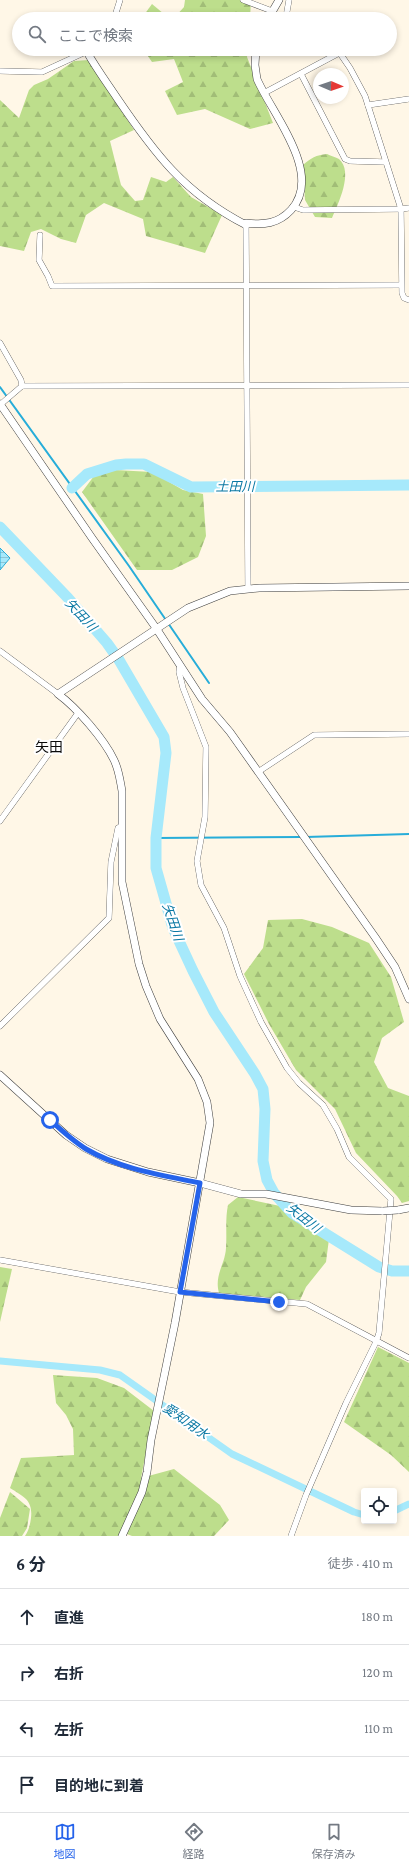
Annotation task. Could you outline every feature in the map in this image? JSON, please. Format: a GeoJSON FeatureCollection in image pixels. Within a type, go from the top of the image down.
{"type":"FeatureCollection","features":[{"type":"Feature","properties":{"kind":"street"},"geometry":{"type":"LineString","coordinates":[[116,12],[120,0]]}},
{"type":"Feature","properties":{"kind":"street"},"geometry":{"type":"LineString","coordinates":[[243,0],[272,12],[279,0]]}},
{"type":"Feature","properties":{"kind":"street"},"geometry":{"type":"LineString","coordinates":[[287,12],[289,0]]}},
{"type":"Feature","properties":{"kind":"street"},"geometry":{"type":"LineString","coordinates":[[0,70],[42,72],[79,56]]}},
{"type":"Feature","properties":{"kind":"street"},"geometry":{"type":"LineString","coordinates":[[93,56],[138,128],[172,170],[194,192],[230,217],[246,225],[246,223],[258,225],[272,223],[286,215],[294,207],[302,188],[301,168],[256,73],[256,56]]}},
{"type":"Feature","properties":{"kind":"street"},"geometry":{"type":"LineString","coordinates":[[264,92],[301,74],[330,56]]}},
{"type":"Feature","properties":{"kind":"street"},"geometry":{"type":"LineString","coordinates":[[342,56],[350,68],[368,105],[401,209],[402,296],[409,300]]}},
{"type":"Feature","properties":{"kind":"street"},"geometry":{"type":"LineString","coordinates":[[301,74],[345,159],[350,161],[386,162]]}},
{"type":"Feature","properties":{"kind":"street"},"geometry":{"type":"LineString","coordinates":[[368,105],[409,99]]}},
{"type":"Feature","properties":{"kind":"street"},"geometry":{"type":"LineString","coordinates":[[294,207],[303,210],[409,208]]}},
{"type":"Feature","properties":{"kind":"street"},"geometry":{"type":"LineString","coordinates":[[246,223],[248,589]]}},
{"type":"Feature","properties":{"kind":"street"},"geometry":{"type":"LineString","coordinates":[[40,235],[40,260],[52,286],[402,285]]}},
{"type":"Feature","properties":{"kind":"street"},"geometry":{"type":"LineString","coordinates":[[0,343],[21,380],[22,386]]}},
{"type":"Feature","properties":{"kind":"street"},"geometry":{"type":"LineString","coordinates":[[409,385],[246,384],[22,386],[0,404],[156,628],[202,699],[230,732],[395,967],[409,999]]}},
{"type":"Feature","properties":{"kind":"street"},"geometry":{"type":"LineString","coordinates":[[58,694],[188,608],[209,598],[230,591],[248,589],[409,586]]}},
{"type":"Feature","properties":{"kind":"street"},"geometry":{"type":"LineString","coordinates":[[0,651],[58,694],[78,713],[103,742],[114,760],[120,776],[122,791],[121,865],[125,903],[146,986],[168,1033],[198,1079],[207,1102],[210,1123],[162,1393],[151,1440],[150,1460],[144,1487],[122,1536]]}},
{"type":"Feature","properties":{"kind":"street"},"geometry":{"type":"LineString","coordinates":[[180,665],[179,672],[183,688],[206,747],[205,817],[197,861],[201,885],[224,928],[238,972],[261,1022],[287,1068],[323,1105],[337,1129],[349,1157],[391,1199],[379,1333],[376,1342],[355,1381],[306,1495],[291,1536]]}},
{"type":"Feature","properties":{"kind":"street"},"geometry":{"type":"LineString","coordinates":[[0,821],[78,713]]}},
{"type":"Feature","properties":{"kind":"street"},"geometry":{"type":"LineString","coordinates":[[258,772],[314,735],[409,734]]}},
{"type":"Feature","properties":{"kind":"street"},"geometry":{"type":"LineString","coordinates":[[0,1026],[109,918],[111,862],[118,828],[122,826]]}},
{"type":"Feature","properties":{"kind":"street"},"geometry":{"type":"LineString","coordinates":[[0,1075],[66,1135],[85,1148],[107,1159],[148,1172],[200,1183],[241,1194],[266,1194],[352,1210],[383,1211],[409,1208]]}},
{"type":"Feature","properties":{"kind":"street"},"geometry":{"type":"LineString","coordinates":[[0,1260],[180,1292],[307,1304],[376,1342],[409,1358]]}},
{"type":"Feature","properties":{"kind":"green space"},"geometry":{"type":"Polygon","coordinates":[[[185,0],[251,0],[250,12],[179,12],[184,7],[185,0]]]}},
{"type":"Feature","properties":{"kind":"green space"},"geometry":{"type":"Polygon","coordinates":[[[152,4],[162,12],[146,12],[152,4]]]}},
{"type":"Feature","properties":{"kind":"green space"},"geometry":{"type":"Polygon","coordinates":[[[148,56],[247,56],[273,123],[250,129],[205,109],[177,115],[165,91],[183,82],[174,59],[152,62],[148,56]]]}},
{"type":"Feature","properties":{"kind":"green space"},"geometry":{"type":"Polygon","coordinates":[[[89,60],[134,130],[110,141],[121,185],[135,201],[143,200],[151,177],[166,182],[173,177],[191,197],[222,215],[205,253],[146,236],[143,219],[104,203],[86,215],[76,243],[61,239],[41,229],[31,232],[24,251],[0,246],[0,100],[19,118],[29,90],[34,85],[48,79],[74,61],[89,60]]]}},
{"type":"Feature","properties":{"kind":"green space"},"geometry":{"type":"Polygon","coordinates":[[[327,154],[339,159],[345,172],[345,180],[341,197],[332,218],[315,217],[305,200],[303,165],[314,157],[327,154]]]}},
{"type":"Feature","properties":{"kind":"green space"},"geometry":{"type":"Polygon","coordinates":[[[115,470],[152,472],[183,490],[203,494],[206,536],[198,557],[172,570],[137,570],[82,492],[94,476],[115,470]]]}},
{"type":"Feature","properties":{"kind":"green space"},"geometry":{"type":"Polygon","coordinates":[[[302,919],[332,927],[369,943],[391,977],[404,1022],[382,1038],[374,1062],[388,1088],[409,1096],[409,1201],[402,1203],[356,1153],[335,1109],[296,1070],[269,1024],[244,974],[263,948],[268,920],[302,919]]]}},
{"type":"Feature","properties":{"kind":"green space"},"geometry":{"type":"Polygon","coordinates":[[[238,1197],[280,1206],[300,1223],[329,1239],[326,1262],[306,1287],[300,1300],[219,1293],[218,1281],[225,1254],[228,1205],[238,1197]]]}},
{"type":"Feature","properties":{"kind":"green space"},"geometry":{"type":"Polygon","coordinates":[[[0,1267],[12,1269],[0,1322],[0,1267]]]}},
{"type":"Feature","properties":{"kind":"green space"},"geometry":{"type":"Polygon","coordinates":[[[378,1347],[409,1363],[409,1472],[391,1455],[344,1422],[378,1347]]]}},
{"type":"Feature","properties":{"kind":"green space"},"geometry":{"type":"Polygon","coordinates":[[[53,1375],[97,1378],[124,1388],[154,1411],[141,1478],[174,1469],[220,1505],[229,1520],[214,1536],[132,1536],[122,1532],[120,1536],[25,1536],[30,1523],[31,1507],[26,1500],[10,1488],[21,1458],[74,1455],[73,1429],[66,1415],[56,1403],[53,1375]]]}},
{"type":"Feature","properties":{"kind":"green space"},"geometry":{"type":"Polygon","coordinates":[[[10,1492],[30,1509],[27,1528],[22,1536],[0,1536],[0,1518],[10,1492]]]}},
{"type":"Feature","properties":{"kind":"water"},"geometry":{"type":"Polygon","coordinates":[[[0,548],[10,558],[0,570],[0,548]]]}},
{"type":"Feature","properties":{"kind":"waterway"},"geometry":{"type":"LineString","coordinates":[[0,387],[129,566],[209,683]]}},
{"type":"Feature","properties":{"kind":"waterway","name":"土田川"},"geometry":{"type":"LineString","coordinates":[[72,488],[87,474],[116,465],[126,464],[144,464],[191,487],[409,485]]}},
{"type":"Feature","properties":{"kind":"waterway","name":"矢田川"},"geometry":{"type":"LineString","coordinates":[[0,527],[68,598],[107,643],[119,660],[164,737],[166,753],[156,838],[156,868],[173,928],[193,971],[214,1012],[255,1074],[263,1089],[265,1109],[263,1161],[267,1180],[274,1193],[292,1213],[379,1267],[392,1271],[409,1271]]}},
{"type":"Feature","properties":{"kind":"waterway"},"geometry":{"type":"LineString","coordinates":[[306,837],[409,834]]}},
{"type":"Feature","properties":{"kind":"waterway"},"geometry":{"type":"LineString","coordinates":[[156,838],[302,837]]}},
{"type":"Feature","properties":{"kind":"waterway","name":"愛知用水"},"geometry":{"type":"LineString","coordinates":[[0,1361],[100,1370],[120,1375],[232,1454],[361,1514]]}},
{"type":"Feature","properties":{"kind":"waterway","name":"愛知用水"},"geometry":{"type":"LineString","coordinates":[[397,1510],[409,1504]]}},
{"type":"Feature","properties":{"kind":"district","name":"矢田"},"geometry":{"type":"Point","coordinates":[49,747]}},
{"type":"Feature","properties":{"kind":"route"},"geometry":{"type":"LineString","coordinates":[[50,1120],[66,1135],[85,1148],[107,1159],[148,1172],[200,1183],[180,1292],[279,1302]]}}]}
